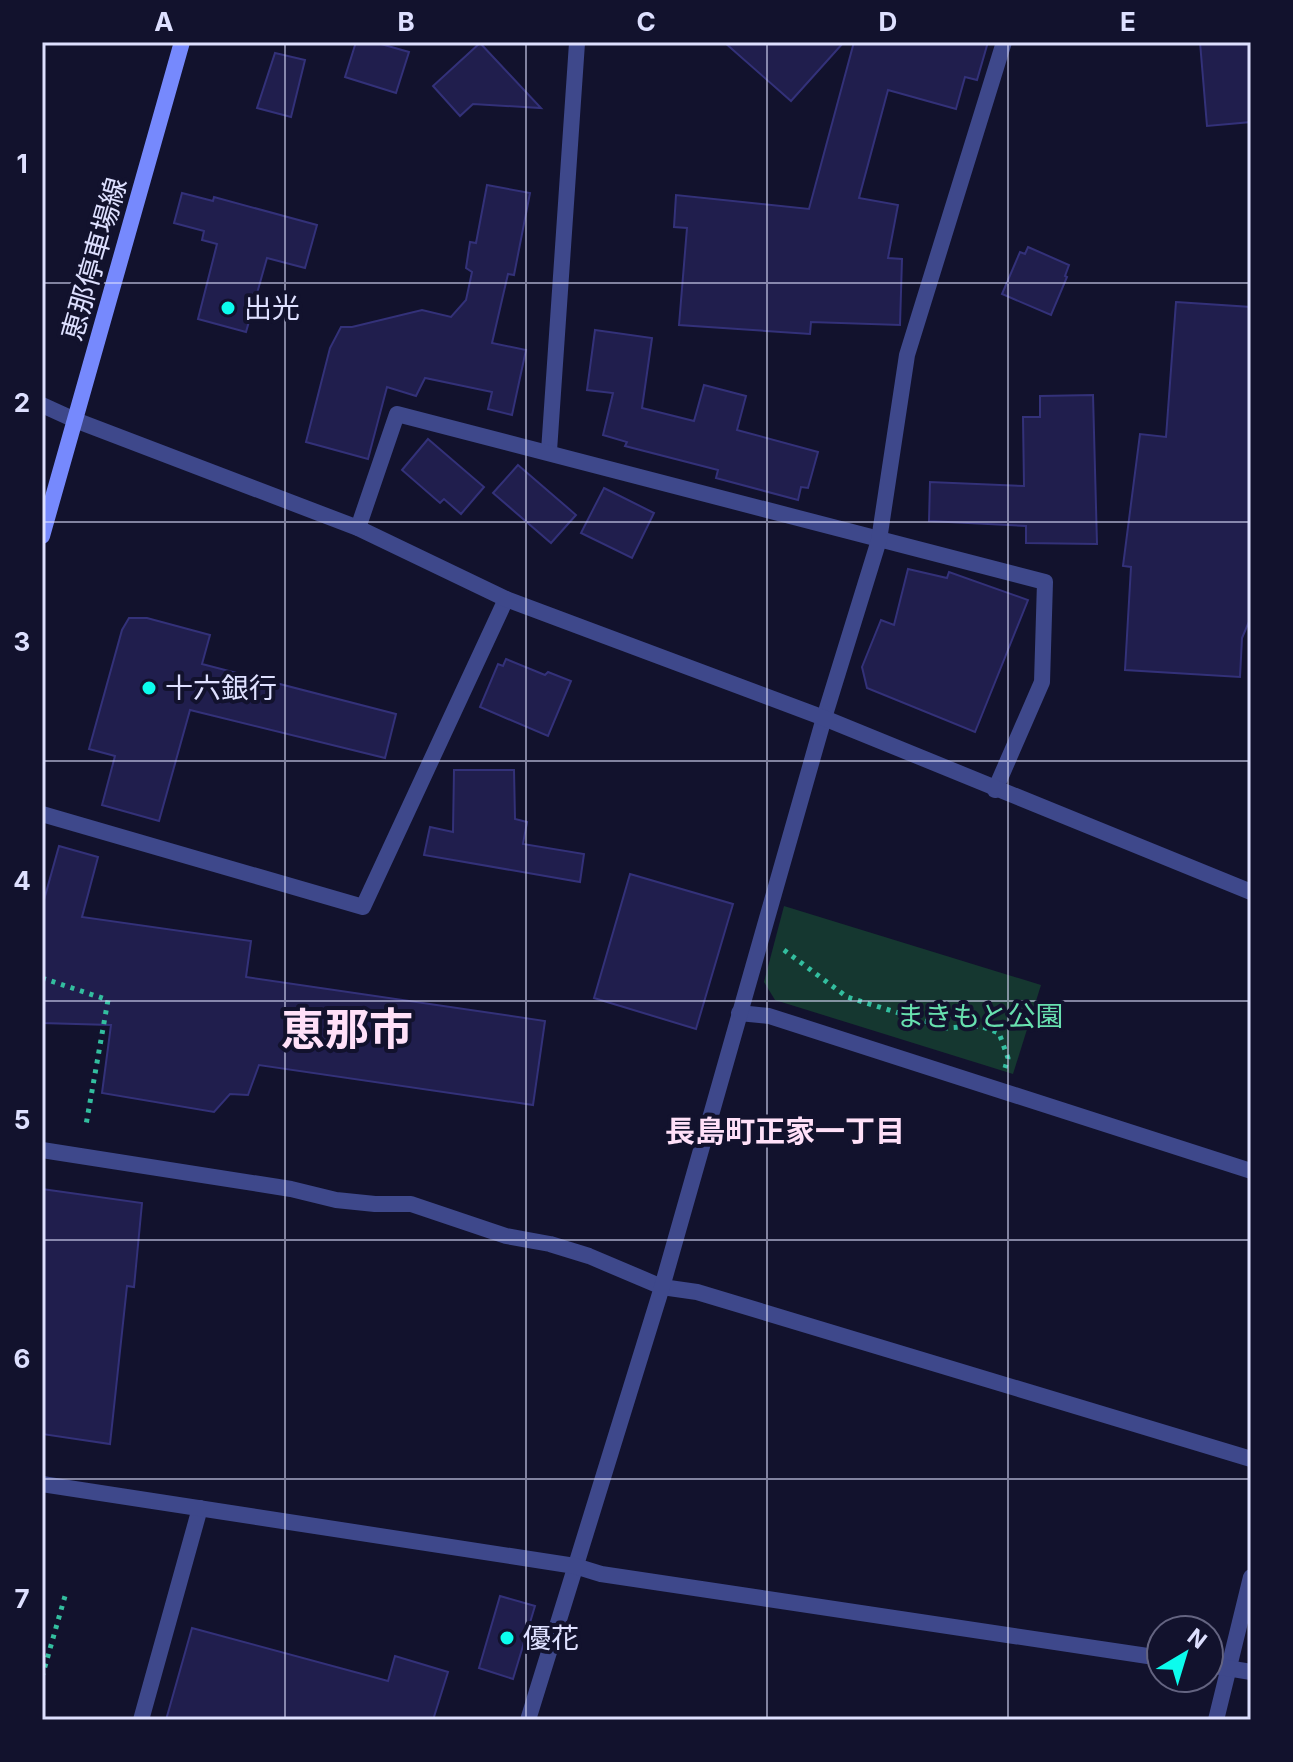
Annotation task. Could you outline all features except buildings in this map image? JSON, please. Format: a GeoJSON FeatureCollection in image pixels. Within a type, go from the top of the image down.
{"type":"FeatureCollection","features":[{"type":"Feature","properties":{"kind":"main road","name":"恵那停車場線"},"geometry":{"type":"LineString","coordinates":[[42,536],[182,42]]}},
{"type":"Feature","properties":{"kind":"street"},"geometry":{"type":"LineString","coordinates":[[528,1720],[662,1287],[824,718],[879,540],[907,355],[1004,42]]}},
{"type":"Feature","properties":{"kind":"street"},"geometry":{"type":"LineString","coordinates":[[549,451],[577,43]]}},
{"type":"Feature","properties":{"kind":"street"},"geometry":{"type":"LineString","coordinates":[[42,405],[358,528],[506,599],[824,718],[1251,892]]}},
{"type":"Feature","properties":{"kind":"street"},"geometry":{"type":"LineString","coordinates":[[358,528],[397,414],[1045,582],[1042,682],[995,790]]}},
{"type":"Feature","properties":{"kind":"street"},"geometry":{"type":"LineString","coordinates":[[42,814],[363,907],[506,599]]}},
{"type":"Feature","properties":{"kind":"street"},"geometry":{"type":"LineString","coordinates":[[739,1013],[769,1016],[1251,1171]]}},
{"type":"Feature","properties":{"kind":"street"},"geometry":{"type":"LineString","coordinates":[[42,1150],[266,1184],[336,1200],[411,1204],[506,1236],[550,1244],[589,1256],[662,1287],[697,1292],[1251,1459]]}},
{"type":"Feature","properties":{"kind":"street"},"geometry":{"type":"LineString","coordinates":[[42,1484],[575,1566],[601,1574],[1145,1656]]}},
{"type":"Feature","properties":{"kind":"street"},"geometry":{"type":"LineString","coordinates":[[141,1720],[200,1508]]}},
{"type":"Feature","properties":{"kind":"street"},"geometry":{"type":"LineString","coordinates":[[1216,1720],[1251,1577]]}},
{"type":"Feature","properties":{"kind":"street"},"geometry":{"type":"LineString","coordinates":[[1225,1667],[1251,1672]]}},
{"type":"Feature","properties":{"kind":"path"},"geometry":{"type":"LineString","coordinates":[[764,935],[847,997],[947,1028],[980,1026],[999,1033],[1008,1058],[999,1091]]}},
{"type":"Feature","properties":{"kind":"path"},"geometry":{"type":"LineString","coordinates":[[42,978],[108,1000],[86,1125]]}},
{"type":"Feature","properties":{"kind":"path"},"geometry":{"type":"LineString","coordinates":[[42,1677],[65,1596]]}},
{"type":"Feature","properties":{"kind":"green space","name":"まきもと公園"},"geometry":{"type":"Polygon","coordinates":[[[784,906],[1041,985],[1013,1074],[775,1000],[764,982],[784,906]]]}},
{"type":"Feature","properties":{"kind":"place","name":"出光"},"geometry":{"type":"Point","coordinates":[228,308]}},
{"type":"Feature","properties":{"kind":"place","name":"十六銀行"},"geometry":{"type":"Point","coordinates":[149,688]}},
{"type":"Feature","properties":{"kind":"place","name":"優花"},"geometry":{"type":"Point","coordinates":[507,1638]}},
{"type":"Feature","properties":{"kind":"district","name":"恵那市"},"geometry":{"type":"Point","coordinates":[347,1030]}},
{"type":"Feature","properties":{"kind":"district","name":"長島町正家一丁目"},"geometry":{"type":"Point","coordinates":[785,1132]}}]}
